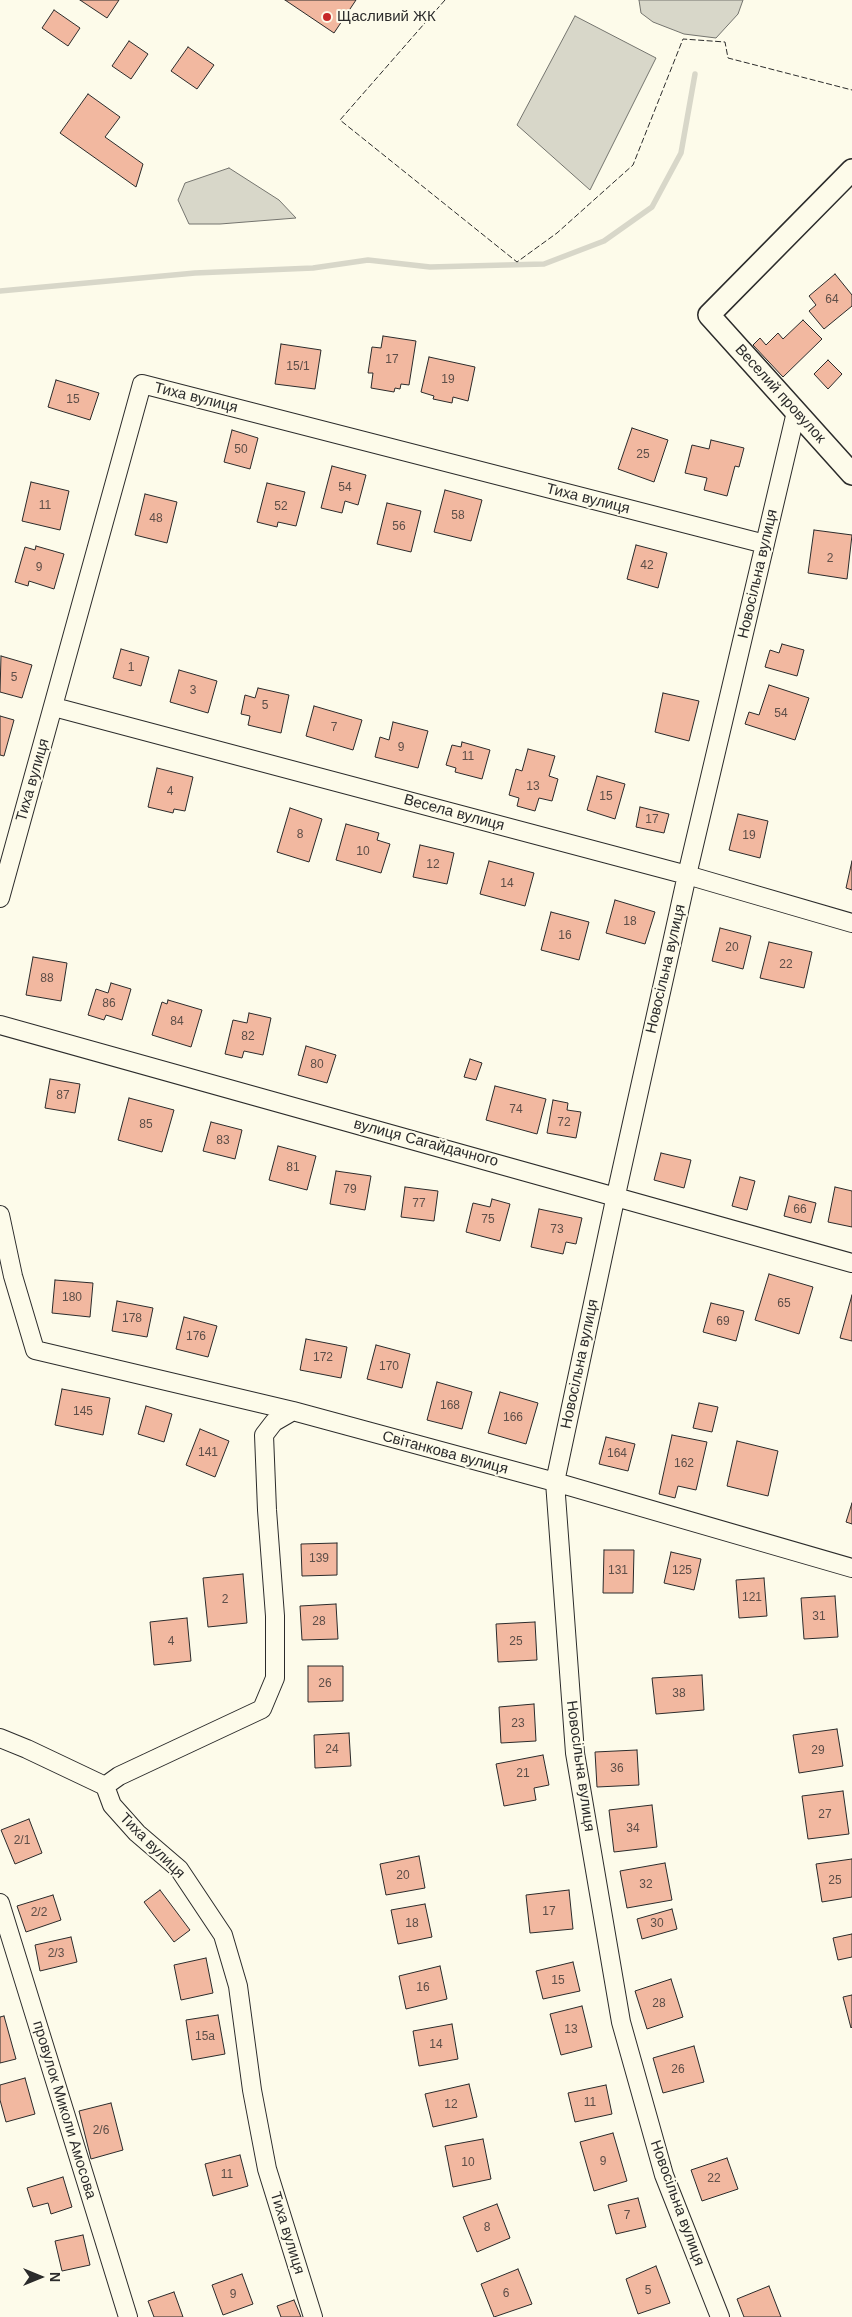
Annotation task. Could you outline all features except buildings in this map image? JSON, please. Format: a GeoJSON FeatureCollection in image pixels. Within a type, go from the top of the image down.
{"type":"FeatureCollection","features":[{"type":"Feature","properties":{"kind":"street","name":"Веселий провулок"},"geometry":{"type":"LineString","coordinates":[[852,170],[709,315],[852,474]]}},
{"type":"Feature","properties":{"kind":"street","name":"Тиха вулиця"},"geometry":{"type":"LineString","coordinates":[[0,898],[142,384],[765,544]]}},
{"type":"Feature","properties":{"kind":"street","name":"Новосільна вулиця"},"geometry":{"type":"LineString","coordinates":[[720,2317],[664,2174],[621,2022],[575,1753],[556,1482],[616,1196],[687,876],[796,412]]}},
{"type":"Feature","properties":{"kind":"street","name":"Весела вулиця"},"geometry":{"type":"LineString","coordinates":[[54,707],[687,876],[852,923]]}},
{"type":"Feature","properties":{"kind":"street","name":"вулиця Сагайдачного"},"geometry":{"type":"LineString","coordinates":[[0,1025],[852,1263]]}},
{"type":"Feature","properties":{"kind":"street","name":"Світанкова вулиця"},"geometry":{"type":"LineString","coordinates":[[0,1215],[13,1276],[35,1350],[293,1411],[556,1482],[852,1568]]}},
{"type":"Feature","properties":{"kind":"street"},"geometry":{"type":"LineString","coordinates":[[0,1738],[105,1786],[119,1776],[262,1709],[275,1678],[275,1616],[264,1474],[264,1435],[274,1422],[293,1411]]}},
{"type":"Feature","properties":{"kind":"street","name":"Тиха вулиця"},"geometry":{"type":"LineString","coordinates":[[105,1786],[112,1805],[131,1826],[179,1869],[223,1935],[238,1986],[251,2080],[267,2169],[313,2317]]}},
{"type":"Feature","properties":{"kind":"street","name":"провулок Миколи Амосова"},"geometry":{"type":"LineString","coordinates":[[0,1903],[128,2317]]}},
{"type":"Feature","properties":{"kind":"shaded area"},"geometry":{"type":"Polygon","coordinates":[[[639,0],[743,0],[738,14],[716,38],[684,34],[653,22],[641,13],[639,0]]]}},
{"type":"Feature","properties":{"kind":"shaded area"},"geometry":{"type":"Polygon","coordinates":[[[575,16],[656,58],[590,190],[517,125],[575,16]]]}},
{"type":"Feature","properties":{"kind":"shaded area"},"geometry":{"type":"Polygon","coordinates":[[[229,168],[279,200],[296,218],[220,224],[189,224],[178,200],[185,183],[229,168]]]}},
{"type":"Feature","properties":{"kind":"waterway"},"geometry":{"type":"LineString","coordinates":[[0,291],[195,273],[313,268],[368,260],[430,267],[544,264],[604,241],[652,207],[681,153],[695,74]]}},
{"type":"Feature","properties":{"kind":"fence"},"geometry":{"type":"LineString","coordinates":[[445,0],[340,120],[517,262],[557,233],[633,165],[683,39],[725,42],[728,58],[852,90]]}},
{"type":"Feature","properties":{"kind":"place","name":"Щасливий ЖК"},"geometry":{"type":"Point","coordinates":[327,17]}}]}
